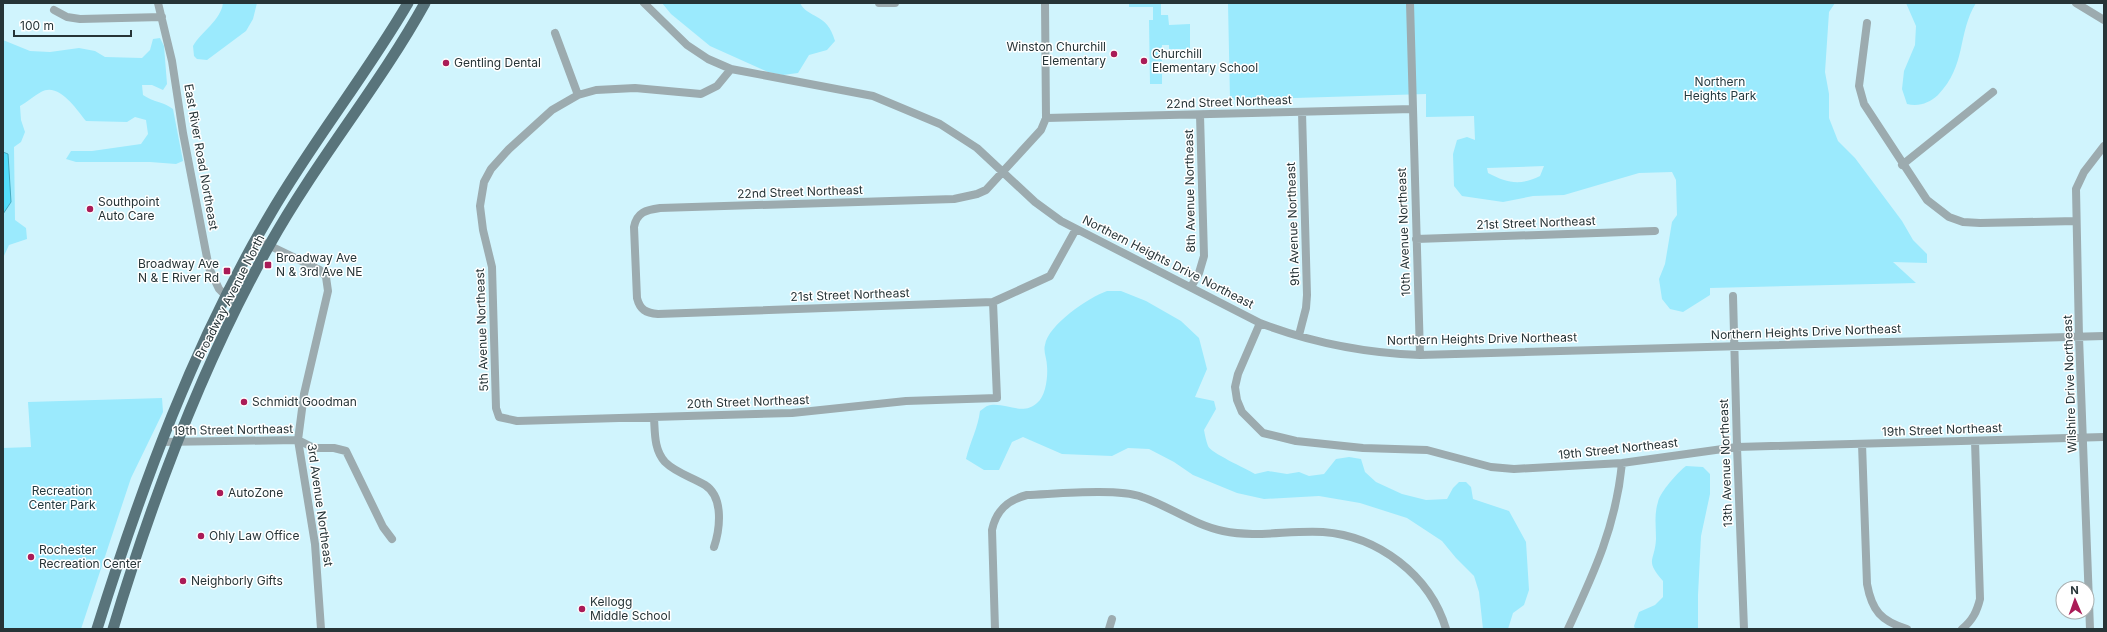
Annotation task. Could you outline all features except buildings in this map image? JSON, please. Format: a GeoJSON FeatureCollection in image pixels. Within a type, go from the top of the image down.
{"type":"FeatureCollection","features":[{"type":"Feature","properties":{"kind":"main road","name":"Broadway Avenue North"},"geometry":{"type":"LineString","coordinates":[[97,629],[135,511],[161,442],[183,388],[225,297],[256,239],[309,151],[380,49],[408,3]]}},
{"type":"Feature","properties":{"kind":"main road","name":"Broadway Avenue North"},"geometry":{"type":"LineString","coordinates":[[113,629],[139,547],[177,442],[238,307],[270,245],[300,193],[396,52],[425,3]]}},
{"type":"Feature","properties":{"kind":"street","name":"East River Road Northeast"},"geometry":{"type":"LineString","coordinates":[[158,3],[162,17],[209,268],[215,282],[225,297],[238,307]]}},
{"type":"Feature","properties":{"kind":"street","name":"Northern Heights Drive Northeast"},"geometry":{"type":"LineString","coordinates":[[644,3],[687,45],[708,59],[731,69],[764,77],[873,96],[918,113],[959,135],[1004,172],[1044,210],[1076,229],[1260,323],[1299,335],[1367,350],[1420,355],[2104,336]]}},
{"type":"Feature","properties":{"kind":"street"},"geometry":{"type":"LineString","coordinates":[[879,3],[895,3]]}},
{"type":"Feature","properties":{"kind":"street"},"geometry":{"type":"LineString","coordinates":[[1004,172],[1041,130],[1046,118],[1045,3]]}},
{"type":"Feature","properties":{"kind":"street","name":"10th Avenue Northeast"},"geometry":{"type":"LineString","coordinates":[[1410,3],[1420,355]]}},
{"type":"Feature","properties":{"kind":"street"},"geometry":{"type":"LineString","coordinates":[[2076,3],[2104,20]]}},
{"type":"Feature","properties":{"kind":"street"},"geometry":{"type":"LineString","coordinates":[[54,10],[67,17],[80,19],[162,17]]}},
{"type":"Feature","properties":{"kind":"street"},"geometry":{"type":"LineString","coordinates":[[1868,23],[1860,74],[1860,94],[1869,115],[1927,200],[1949,217],[1963,222],[1980,224],[2076,221]]}},
{"type":"Feature","properties":{"kind":"street"},"geometry":{"type":"LineString","coordinates":[[555,33],[578,95]]}},
{"type":"Feature","properties":{"kind":"street","name":"5th Avenue Northeast"},"geometry":{"type":"LineString","coordinates":[[499,417],[496,408],[492,267],[483,230],[480,206],[484,182],[491,169],[509,149],[552,110],[578,95],[596,90],[635,88],[701,94],[717,86],[731,69]]}},
{"type":"Feature","properties":{"kind":"street"},"geometry":{"type":"LineString","coordinates":[[1902,165],[1993,92]]}},
{"type":"Feature","properties":{"kind":"street","name":"22nd Street Northeast"},"geometry":{"type":"LineString","coordinates":[[1046,118],[1413,108]]}},
{"type":"Feature","properties":{"kind":"street","name":"9th Avenue Northeast"},"geometry":{"type":"LineString","coordinates":[[1299,335],[1306,308],[1307,296],[1302,112]]}},
{"type":"Feature","properties":{"kind":"street","name":"8th Avenue Northeast"},"geometry":{"type":"LineString","coordinates":[[1191,287],[1199,273],[1204,256],[1200,115]]}},
{"type":"Feature","properties":{"kind":"street","name":"Wilshire Drive Northeast"},"geometry":{"type":"LineString","coordinates":[[2090,629],[2084,437],[2079,337],[2076,189],[2079,180],[2089,164],[2104,146]]}},
{"type":"Feature","properties":{"kind":"street","name":"22nd Street Northeast"},"geometry":{"type":"LineString","coordinates":[[635,262],[635,219],[640,213],[648,210],[660,208],[954,199],[977,194],[986,190],[1004,172]]}},
{"type":"Feature","properties":{"kind":"street","name":"21st Street Northeast"},"geometry":{"type":"LineString","coordinates":[[635,262],[637,298],[639,306],[651,314],[993,302],[1050,276],[1076,229]]}},
{"type":"Feature","properties":{"kind":"street","name":"21st Street Northeast"},"geometry":{"type":"LineString","coordinates":[[1416,239],[1656,231]]}},
{"type":"Feature","properties":{"kind":"street","name":"3rd Avenue Northeast"},"geometry":{"type":"LineString","coordinates":[[256,239],[324,272],[328,281],[328,297],[315,343],[304,394],[298,440],[315,544],[321,629]]}},
{"type":"Feature","properties":{"kind":"street","name":"13th Avenue Northeast"},"geometry":{"type":"LineString","coordinates":[[1733,296],[1744,629]]}},
{"type":"Feature","properties":{"kind":"street","name":"20th Street Northeast"},"geometry":{"type":"LineString","coordinates":[[499,417],[517,421],[792,414],[906,401],[997,398],[993,302]]}},
{"type":"Feature","properties":{"kind":"street","name":"19th Street Northeast"},"geometry":{"type":"LineString","coordinates":[[1260,323],[1243,359],[1235,387],[1237,400],[1242,412],[1263,433],[1275,437],[1363,448],[1426,450],[1490,467],[1514,469],[1622,463],[1737,447],[2104,437]]}},
{"type":"Feature","properties":{"kind":"street"},"geometry":{"type":"LineString","coordinates":[[654,418],[655,438],[658,451],[664,461],[675,469],[706,486],[712,492],[717,501],[719,532],[714,547]]}},
{"type":"Feature","properties":{"kind":"street","name":"19th Street Northeast"},"geometry":{"type":"LineString","coordinates":[[161,442],[298,440],[314,448],[341,449],[349,456],[383,528],[392,540]]}},
{"type":"Feature","properties":{"kind":"street"},"geometry":{"type":"LineString","coordinates":[[1962,629],[1970,622],[1977,610],[1980,592],[1975,441]]}},
{"type":"Feature","properties":{"kind":"street"},"geometry":{"type":"LineString","coordinates":[[1862,444],[1867,584],[1870,596],[1880,615],[1890,624],[1907,629]]}},
{"type":"Feature","properties":{"kind":"street"},"geometry":{"type":"LineString","coordinates":[[1568,629],[1604,547],[1617,504],[1622,463]]}},
{"type":"Feature","properties":{"kind":"street"},"geometry":{"type":"LineString","coordinates":[[995,629],[992,530],[994,520],[1007,503],[1027,495],[1119,493],[1141,496],[1222,531],[1258,535],[1322,532],[1350,537],[1365,543],[1386,552],[1420,581],[1436,604],[1446,629]]}},
{"type":"Feature","properties":{"kind":"street"},"geometry":{"type":"LineString","coordinates":[[1109,629],[1112,619]]}},
{"type":"Feature","properties":{"kind":"green space"},"geometry":{"type":"Polygon","coordinates":[[[223,3],[257,3],[253,19],[246,31],[207,60],[197,59],[194,56],[193,46],[219,15],[223,3]]]}},
{"type":"Feature","properties":{"kind":"green space"},"geometry":{"type":"Polygon","coordinates":[[[662,3],[800,3],[808,12],[823,20],[832,32],[835,41],[827,50],[809,55],[798,73],[783,75],[768,72],[710,46],[671,14],[662,3]]]}},
{"type":"Feature","properties":{"kind":"green space"},"geometry":{"type":"Polygon","coordinates":[[[1129,3],[1161,3],[1161,15],[1168,15],[1169,25],[1190,24],[1190,49],[1169,49],[1169,45],[1162,45],[1162,84],[1150,84],[1149,20],[1153,20],[1153,7],[1129,7],[1129,3]]]}},
{"type":"Feature","properties":{"kind":"green space","name":"Northern Heights Park"},"geometry":{"type":"Polygon","coordinates":[[[1228,3],[1835,3],[1829,12],[1825,72],[1829,94],[1829,118],[1838,141],[1855,158],[1902,221],[1913,240],[1927,254],[1927,263],[1893,262],[1916,283],[1710,288],[1710,295],[1683,312],[1670,309],[1662,299],[1659,279],[1665,264],[1672,222],[1677,215],[1676,180],[1672,172],[1639,173],[1564,195],[1533,196],[1503,202],[1462,196],[1454,186],[1453,154],[1457,140],[1467,137],[1475,140],[1474,116],[1426,117],[1426,94],[1230,100],[1228,3]],[[1544,166],[1487,168],[1488,173],[1501,179],[1514,182],[1526,181],[1540,176],[1544,166]]]}},
{"type":"Feature","properties":{"kind":"green space"},"geometry":{"type":"Polygon","coordinates":[[[1906,3],[1976,3],[1966,26],[1954,72],[1938,95],[1920,105],[1907,104],[1902,89],[1904,71],[1915,45],[1916,26],[1906,3]]]}},
{"type":"Feature","properties":{"kind":"green space"},"geometry":{"type":"Polygon","coordinates":[[[160,38],[164,46],[167,84],[163,90],[152,85],[142,85],[143,95],[173,109],[183,161],[176,164],[150,162],[76,162],[66,159],[71,151],[92,151],[141,144],[148,134],[146,120],[135,117],[127,122],[86,121],[72,104],[61,94],[48,90],[41,92],[20,106],[21,120],[25,132],[21,142],[14,147],[15,220],[26,228],[27,239],[9,245],[3,258],[3,40],[30,51],[50,52],[79,48],[95,51],[105,57],[142,58],[150,50],[153,39],[160,38]]]}},
{"type":"Feature","properties":{"kind":"green space"},"geometry":{"type":"Polygon","coordinates":[[[1107,291],[1121,291],[1146,301],[1181,321],[1199,338],[1207,369],[1195,397],[1214,401],[1216,409],[1204,430],[1206,440],[1210,449],[1229,460],[1255,474],[1268,471],[1287,474],[1299,472],[1309,476],[1324,474],[1336,459],[1349,457],[1361,459],[1365,472],[1376,482],[1402,494],[1426,500],[1447,499],[1453,488],[1459,482],[1466,482],[1471,487],[1473,499],[1509,511],[1526,542],[1529,590],[1524,605],[1513,613],[1508,629],[1483,629],[1479,592],[1474,576],[1442,541],[1407,518],[1360,503],[1319,496],[1264,499],[1237,493],[1193,475],[1174,462],[1149,449],[1128,448],[1112,456],[1062,454],[1023,437],[1012,442],[999,470],[984,470],[966,459],[978,423],[980,411],[990,405],[1026,409],[1037,403],[1042,396],[1047,380],[1045,347],[1048,337],[1053,329],[1080,305],[1107,291]]]}},
{"type":"Feature","properties":{"kind":"green space","name":"Recreation Center Park"},"geometry":{"type":"Polygon","coordinates":[[[162,398],[163,412],[131,478],[81,629],[3,629],[3,448],[31,447],[28,402],[162,398]]]}},
{"type":"Feature","properties":{"kind":"green space"},"geometry":{"type":"Polygon","coordinates":[[[1686,466],[1703,467],[1710,474],[1710,494],[1701,536],[1698,629],[1635,629],[1634,626],[1639,612],[1655,605],[1663,597],[1663,581],[1657,574],[1652,564],[1656,539],[1657,507],[1659,498],[1666,488],[1674,477],[1686,466]]]}},
{"type":"Feature","properties":{"kind":"shaded area"},"geometry":{"type":"Polygon","coordinates":[[[3,152],[8,154],[11,202],[3,214],[3,152]]]}},
{"type":"Feature","properties":{"kind":"place","name":"Winston Churchill Elementary"},"geometry":{"type":"Point","coordinates":[1114,54]}},
{"type":"Feature","properties":{"kind":"place","name":"Churchill Elementary School"},"geometry":{"type":"Point","coordinates":[1144,61]}},
{"type":"Feature","properties":{"kind":"place","name":"Gentling Dental"},"geometry":{"type":"Point","coordinates":[446,63]}},
{"type":"Feature","properties":{"kind":"place","name":"Southpoint Auto Care"},"geometry":{"type":"Point","coordinates":[90,209]}},
{"type":"Feature","properties":{"kind":"place","name":"Broadway Ave N & 3rd Ave NE"},"geometry":{"type":"Point","coordinates":[268,265]}},
{"type":"Feature","properties":{"kind":"place","name":"Broadway Ave N & E River Rd"},"geometry":{"type":"Point","coordinates":[227,271]}},
{"type":"Feature","properties":{"kind":"place","name":"Schmidt Goodman"},"geometry":{"type":"Point","coordinates":[244,402]}},
{"type":"Feature","properties":{"kind":"place","name":"AutoZone"},"geometry":{"type":"Point","coordinates":[220,493]}},
{"type":"Feature","properties":{"kind":"place","name":"Ohly Law Office"},"geometry":{"type":"Point","coordinates":[201,536]}},
{"type":"Feature","properties":{"kind":"place","name":"Rochester Recreation Center"},"geometry":{"type":"Point","coordinates":[31,557]}},
{"type":"Feature","properties":{"kind":"place","name":"Neighborly Gifts"},"geometry":{"type":"Point","coordinates":[183,581]}},
{"type":"Feature","properties":{"kind":"place","name":"Kellogg Middle School"},"geometry":{"type":"Point","coordinates":[582,609]}}]}
